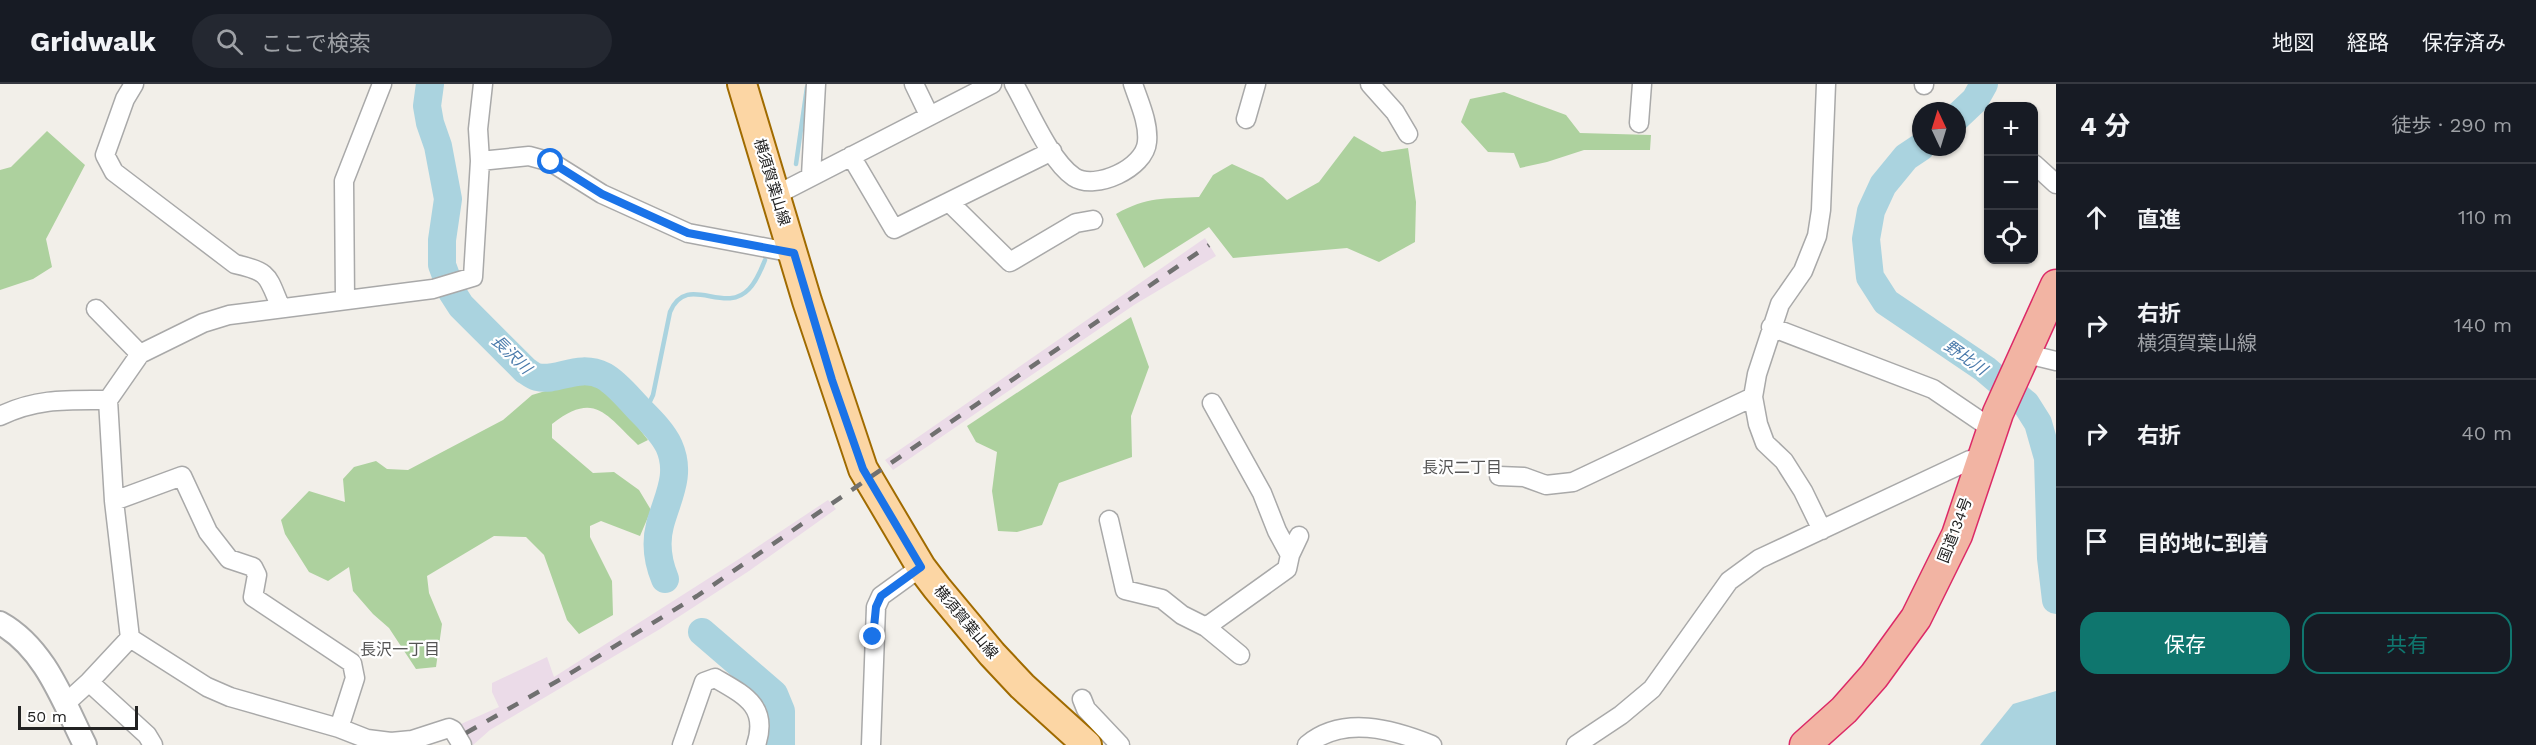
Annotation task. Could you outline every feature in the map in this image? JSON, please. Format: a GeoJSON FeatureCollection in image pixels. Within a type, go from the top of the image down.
{"type":"FeatureCollection","features":[{"type":"Feature","properties":{"kind":"highway","name":"国道134号"},"geometry":{"type":"LineString","coordinates":[[1805,745],[1844,710],[1867,685],[1895,651],[1916,618],[1956,535],[1995,421],[2056,285]]}},
{"type":"Feature","properties":{"kind":"main road","name":"横須賀葉山線"},"geometry":{"type":"LineString","coordinates":[[742,84],[832,380],[863,469],[921,567],[992,654],[1022,686],[1087,745]]}},
{"type":"Feature","properties":{"kind":"main road","name":"横須賀葉山線"},"geometry":{"type":"LineString","coordinates":[[1022,686],[1052,732],[1064,745]]}},
{"type":"Feature","properties":{"kind":"street"},"geometry":{"type":"LineString","coordinates":[[134,84],[125,99],[105,155],[114,172],[235,264],[260,270],[267,277],[281,308]]}},
{"type":"Feature","properties":{"kind":"street"},"geometry":{"type":"LineString","coordinates":[[345,300],[344,181],[382,84]]}},
{"type":"Feature","properties":{"kind":"street"},"geometry":{"type":"LineString","coordinates":[[66,703],[130,638],[114,501],[108,400],[140,354],[203,323],[229,315],[433,289],[473,277],[480,160],[478,129],[483,84]]}},
{"type":"Feature","properties":{"kind":"street"},"geometry":{"type":"LineString","coordinates":[[811,176],[816,84]]}},
{"type":"Feature","properties":{"kind":"street"},"geometry":{"type":"LineString","coordinates":[[914,84],[929,114]]}},
{"type":"Feature","properties":{"kind":"street"},"geometry":{"type":"LineString","coordinates":[[776,195],[929,114],[992,84]]}},
{"type":"Feature","properties":{"kind":"street"},"geometry":{"type":"LineString","coordinates":[[1014,84],[1060,166],[1076,179],[1097,182],[1139,161],[1148,144],[1145,122],[1133,84]]}},
{"type":"Feature","properties":{"kind":"street"},"geometry":{"type":"LineString","coordinates":[[1246,119],[1256,84]]}},
{"type":"Feature","properties":{"kind":"street"},"geometry":{"type":"LineString","coordinates":[[1370,84],[1395,112],[1408,134]]}},
{"type":"Feature","properties":{"kind":"street"},"geometry":{"type":"LineString","coordinates":[[1639,123],[1642,84]]}},
{"type":"Feature","properties":{"kind":"street"},"geometry":{"type":"LineString","coordinates":[[1821,530],[1803,491],[1784,461],[1765,443],[1758,424],[1753,398],[1757,374],[1780,304],[1803,271],[1817,236],[1821,210],[1826,84]]}},
{"type":"Feature","properties":{"kind":"street"},"geometry":{"type":"LineString","coordinates":[[851,156],[894,229],[1052,151]]}},
{"type":"Feature","properties":{"kind":"street"},"geometry":{"type":"LineString","coordinates":[[480,160],[529,156],[551,162],[602,194],[688,233],[794,253]]}},
{"type":"Feature","properties":{"kind":"street"},"geometry":{"type":"LineString","coordinates":[[2038,168],[2056,184]]}},
{"type":"Feature","properties":{"kind":"street"},"geometry":{"type":"LineString","coordinates":[[949,202],[1010,262],[1076,223],[1093,220]]}},
{"type":"Feature","properties":{"kind":"street"},"geometry":{"type":"LineString","coordinates":[[96,309],[140,354]]}},
{"type":"Feature","properties":{"kind":"street"},"geometry":{"type":"LineString","coordinates":[[1771,327],[1933,389],[1995,421]]}},
{"type":"Feature","properties":{"kind":"street"},"geometry":{"type":"LineString","coordinates":[[2021,359],[2056,361]]}},
{"type":"Feature","properties":{"kind":"street"},"geometry":{"type":"LineString","coordinates":[[1499,476],[1524,477],[1546,485],[1573,482],[1753,398]]}},
{"type":"Feature","properties":{"kind":"street"},"geometry":{"type":"LineString","coordinates":[[0,416],[23,405],[64,400],[108,400]]}},
{"type":"Feature","properties":{"kind":"street"},"geometry":{"type":"LineString","coordinates":[[1212,403],[1262,494],[1277,531],[1290,555]]}},
{"type":"Feature","properties":{"kind":"street"},"geometry":{"type":"LineString","coordinates":[[1576,745],[1621,715],[1652,689],[1729,581],[1759,559],[1970,460],[1980,461]]}},
{"type":"Feature","properties":{"kind":"street"},"geometry":{"type":"LineString","coordinates":[[114,501],[182,476],[208,532],[230,560],[253,567],[257,575],[253,597],[352,663],[355,678],[339,728]]}},
{"type":"Feature","properties":{"kind":"street"},"geometry":{"type":"LineString","coordinates":[[1109,520],[1125,590],[1162,599],[1182,615],[1206,627],[1240,655]]}},
{"type":"Feature","properties":{"kind":"street"},"geometry":{"type":"LineString","coordinates":[[1206,627],[1287,569],[1290,555],[1299,536]]}},
{"type":"Feature","properties":{"kind":"street"},"geometry":{"type":"LineString","coordinates":[[871,745],[876,607],[881,596],[921,567]]}},
{"type":"Feature","properties":{"kind":"street"},"geometry":{"type":"LineString","coordinates":[[0,623],[25,641],[42,662],[66,703],[85,745]]}},
{"type":"Feature","properties":{"kind":"street"},"geometry":{"type":"LineString","coordinates":[[130,638],[207,687],[230,697],[339,728],[367,739],[391,742],[412,740],[449,728],[453,730],[462,745]]}},
{"type":"Feature","properties":{"kind":"street"},"geometry":{"type":"LineString","coordinates":[[682,745],[704,682],[715,678],[744,695],[754,706],[760,719],[756,745]]}},
{"type":"Feature","properties":{"kind":"street"},"geometry":{"type":"LineString","coordinates":[[89,682],[147,735],[153,745]]}},
{"type":"Feature","properties":{"kind":"street"},"geometry":{"type":"LineString","coordinates":[[1082,699],[1086,709],[1120,745]]}},
{"type":"Feature","properties":{"kind":"street"},"geometry":{"type":"LineString","coordinates":[[1307,745],[1330,730],[1359,727],[1398,734],[1432,745]]}},
{"type":"Feature","properties":{"kind":"shaded area"},"geometry":{"type":"Polygon","coordinates":[[[1205,238],[1216,256],[1134,305],[893,470],[885,460],[1205,238]]]}},
{"type":"Feature","properties":{"kind":"shaded area"},"geometry":{"type":"Polygon","coordinates":[[[828,500],[836,509],[749,571],[660,629],[490,730],[473,745],[461,724],[499,707],[492,692],[492,683],[547,657],[554,677],[828,500]]]}},
{"type":"Feature","properties":{"kind":"green space"},"geometry":{"type":"Polygon","coordinates":[[[1504,92],[1566,115],[1580,133],[1651,135],[1650,150],[1584,150],[1520,168],[1514,153],[1488,152],[1461,122],[1470,99],[1504,92]]]}},
{"type":"Feature","properties":{"kind":"green space"},"geometry":{"type":"Polygon","coordinates":[[[47,131],[85,165],[46,239],[52,267],[33,279],[0,290],[0,170],[11,167],[47,131]]]}},
{"type":"Feature","properties":{"kind":"green space"},"geometry":{"type":"Polygon","coordinates":[[[1354,136],[1382,152],[1408,148],[1416,202],[1415,242],[1379,262],[1347,248],[1233,258],[1209,227],[1144,268],[1116,214],[1147,201],[1199,197],[1213,175],[1232,164],[1263,178],[1287,200],[1319,182],[1354,136]]]}},
{"type":"Feature","properties":{"kind":"green space"},"geometry":{"type":"Polygon","coordinates":[[[1131,317],[1149,367],[1131,416],[1132,457],[1059,483],[1042,525],[1017,532],[998,531],[992,491],[997,452],[976,442],[967,426],[1131,317]]]}},
{"type":"Feature","properties":{"kind":"green space"},"geometry":{"type":"Polygon","coordinates":[[[572,383],[596,383],[616,399],[648,440],[638,445],[608,416],[599,410],[589,408],[567,414],[552,424],[552,438],[593,473],[614,472],[639,490],[651,510],[640,536],[601,521],[590,526],[590,537],[612,581],[613,615],[579,634],[567,620],[544,555],[526,537],[494,536],[427,576],[429,593],[442,624],[436,667],[416,669],[389,628],[353,591],[349,567],[328,581],[309,572],[285,534],[281,520],[309,491],[345,502],[343,479],[354,467],[376,461],[387,469],[408,470],[503,420],[532,395],[572,383]]]}},
{"type":"Feature","properties":{"kind":"water"},"geometry":{"type":"Polygon","coordinates":[[[2056,691],[2056,745],[1980,745],[2013,704],[2056,691]]]}},
{"type":"Feature","properties":{"kind":"waterway","name":"長沢川"},"geometry":{"type":"LineString","coordinates":[[430,84],[427,106],[438,146],[448,199],[442,240],[442,265],[452,292],[461,306],[529,373],[545,378],[586,371],[604,376],[619,388],[660,432],[669,446],[674,467],[674,477],[658,539],[659,559],[665,579]]}},
{"type":"Feature","properties":{"kind":"waterway","name":"野比川"},"geometry":{"type":"LineString","coordinates":[[1966,108],[1975,100],[1984,84]]}},
{"type":"Feature","properties":{"kind":"waterway"},"geometry":{"type":"LineString","coordinates":[[796,164],[807,87]]}},
{"type":"Feature","properties":{"kind":"waterway","name":"野比川"},"geometry":{"type":"LineString","coordinates":[[1912,153],[1883,185],[1871,211],[1866,239],[1870,277],[1886,302],[1985,369],[2026,404],[2038,423],[2048,458],[2051,558],[2056,600]]}},
{"type":"Feature","properties":{"kind":"waterway"},"geometry":{"type":"LineString","coordinates":[[644,414],[653,395],[670,312],[677,301],[686,295],[696,294],[718,298],[739,296],[749,289],[765,260]]}},
{"type":"Feature","properties":{"kind":"waterway","name":"長沢川"},"geometry":{"type":"LineString","coordinates":[[702,632],[774,694],[781,711],[781,745]]}},
{"type":"Feature","properties":{"kind":"railway"},"geometry":{"type":"LineString","coordinates":[[466,733],[561,679],[697,596],[1209,245]]}},
{"type":"Feature","properties":{"kind":"district","name":"長沢二丁目"},"geometry":{"type":"Point","coordinates":[1462,467]}},
{"type":"Feature","properties":{"kind":"district","name":"長沢一丁目"},"geometry":{"type":"Point","coordinates":[400,649]}},
{"type":"Feature","properties":{"kind":"route"},"geometry":{"type":"LineString","coordinates":[[551,162],[602,194],[688,233],[794,253],[832,380],[863,469],[921,567],[881,596],[876,607],[873,637]]}}]}
